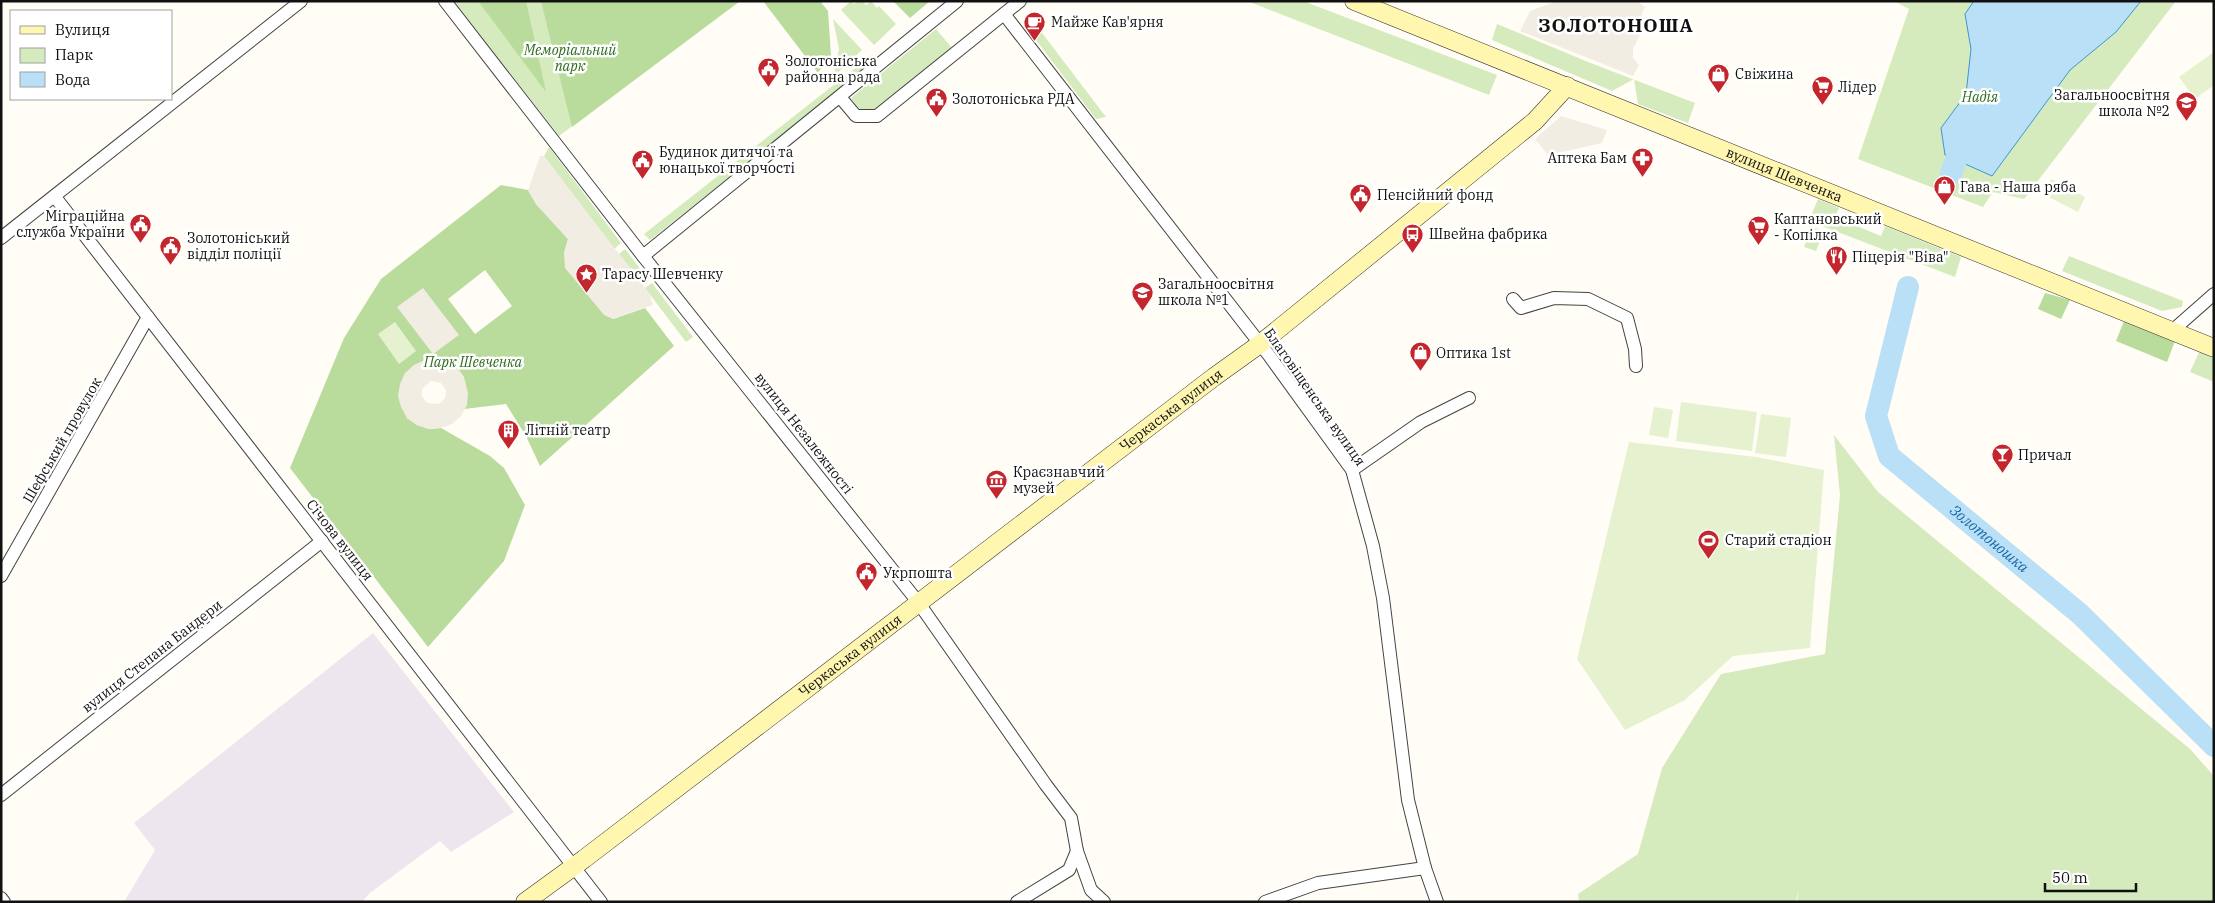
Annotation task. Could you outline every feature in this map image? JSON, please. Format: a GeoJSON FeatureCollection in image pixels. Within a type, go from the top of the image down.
{"type":"FeatureCollection","features":[{"type":"Feature","properties":{"kind":"street"},"geometry":{"type":"LineString","coordinates":[[1,238],[300,1]]}},
{"type":"Feature","properties":{"kind":"street","name":"вулиця Незалежності"},"geometry":{"type":"LineString","coordinates":[[446,1],[643,256],[918,602],[1071,818],[1077,851],[1093,892],[1104,902]]}},
{"type":"Feature","properties":{"kind":"street"},"geometry":{"type":"LineString","coordinates":[[643,256],[957,1]]}},
{"type":"Feature","properties":{"kind":"street"},"geometry":{"type":"LineString","coordinates":[[840,97],[856,116],[877,116],[1020,1]]}},
{"type":"Feature","properties":{"kind":"street","name":"вулиця Шевченка"},"geometry":{"type":"LineString","coordinates":[[1354,1],[2214,348]]}},
{"type":"Feature","properties":{"kind":"street","name":"Благовіщенська вулиця"},"geometry":{"type":"LineString","coordinates":[[1004,14],[1260,344],[1352,470],[1374,546],[1390,646],[1408,800],[1425,868],[1436,902]]}},
{"type":"Feature","properties":{"kind":"street","name":"Черкаська вулиця"},"geometry":{"type":"LineString","coordinates":[[525,902],[1214,377],[1260,344],[1535,121],[1567,86]]}},
{"type":"Feature","properties":{"kind":"street","name":"Січова вулиця"},"geometry":{"type":"LineString","coordinates":[[55,197],[601,902]]}},
{"type":"Feature","properties":{"kind":"street"},"geometry":{"type":"LineString","coordinates":[[2172,331],[2214,294]]}},
{"type":"Feature","properties":{"kind":"street"},"geometry":{"type":"LineString","coordinates":[[1513,300],[1520,308],[1554,298],[1588,299],[1627,318],[1635,349],[1636,366]]}},
{"type":"Feature","properties":{"kind":"street","name":"Шефський провулок"},"geometry":{"type":"LineString","coordinates":[[1,576],[148,318]]}},
{"type":"Feature","properties":{"kind":"street"},"geometry":{"type":"LineString","coordinates":[[1352,470],[1421,422],[1469,398]]}},
{"type":"Feature","properties":{"kind":"street","name":"вулиця Степана Бандери"},"geometry":{"type":"LineString","coordinates":[[1,795],[322,541]]}},
{"type":"Feature","properties":{"kind":"street"},"geometry":{"type":"LineString","coordinates":[[1017,902],[1069,870],[1077,851]]}},
{"type":"Feature","properties":{"kind":"street"},"geometry":{"type":"LineString","coordinates":[[1265,902],[1318,882],[1425,868]]}},
{"type":"Feature","properties":{"kind":"street"},"geometry":{"type":"LineString","coordinates":[[1,898],[4,902]]}},
{"type":"Feature","properties":{"kind":"shaded area"},"geometry":{"type":"Polygon","coordinates":[[[1557,1],[1637,1],[1645,7],[1638,23],[1644,26],[1633,49],[1633,58],[1639,65],[1633,76],[1520,31],[1530,11],[1557,1]]]}},
{"type":"Feature","properties":{"kind":"shaded area"},"geometry":{"type":"Polygon","coordinates":[[[1561,116],[1607,130],[1602,143],[1548,155],[1535,139],[1561,116]]]}},
{"type":"Feature","properties":{"kind":"shaded area"},"geometry":{"type":"Polygon","coordinates":[[[540,156],[544,156],[649,293],[653,305],[613,319],[604,315],[565,268],[564,253],[568,239],[536,204],[528,190],[540,156]]]}},
{"type":"Feature","properties":{"kind":"shaded area"},"geometry":{"type":"Polygon","coordinates":[[[423,288],[459,335],[433,354],[397,307],[423,288]]]}},
{"type":"Feature","properties":{"kind":"shaded area"},"geometry":{"type":"Polygon","coordinates":[[[437,359],[449,363],[459,370],[464,377],[468,393],[467,405],[461,416],[452,424],[441,428],[429,429],[417,425],[407,418],[398,396],[400,384],[405,373],[414,365],[425,360],[437,359]],[[431,381],[422,389],[422,396],[427,403],[439,404],[445,398],[446,390],[441,383],[431,381]]]}},
{"type":"Feature","properties":{"kind":"shaded area"},"geometry":{"type":"Polygon","coordinates":[[[373,633],[514,812],[451,852],[440,841],[370,893],[362,902],[124,902],[155,850],[134,823],[373,633]]]}},
{"type":"Feature","properties":{"kind":"green space","name":"Меморіальний парк"},"geometry":{"type":"Polygon","coordinates":[[[454,1],[740,1],[559,136],[454,1]]]}},
{"type":"Feature","properties":{"kind":"green space"},"geometry":{"type":"Polygon","coordinates":[[[478,1],[526,1],[546,92],[478,1]]]}},
{"type":"Feature","properties":{"kind":"green space","name":"Меморіальний парк"},"geometry":{"type":"Polygon","coordinates":[[[541,1],[740,1],[572,127],[541,1]]]}},
{"type":"Feature","properties":{"kind":"green space"},"geometry":{"type":"Polygon","coordinates":[[[763,1],[820,1],[828,11],[831,55],[818,73],[763,1]]]}},
{"type":"Feature","properties":{"kind":"green space"},"geometry":{"type":"Polygon","coordinates":[[[851,1],[854,4],[858,1],[863,1],[866,5],[871,1],[877,8],[879,6],[896,24],[874,45],[841,10],[851,1]]]}},
{"type":"Feature","properties":{"kind":"green space"},"geometry":{"type":"Polygon","coordinates":[[[893,1],[930,1],[910,18],[893,1]]]}},
{"type":"Feature","properties":{"kind":"green space"},"geometry":{"type":"Polygon","coordinates":[[[1247,1],[1303,1],[1497,75],[1489,95],[1247,1]]]}},
{"type":"Feature","properties":{"kind":"green space","name":"Надія"},"geometry":{"type":"Polygon","coordinates":[[[1894,1],[2176,1],[2024,199],[1993,192],[1983,207],[1858,159],[1909,9],[1894,1]]]}},
{"type":"Feature","properties":{"kind":"green space"},"geometry":{"type":"Polygon","coordinates":[[[833,19],[862,50],[834,76],[839,49],[833,19]]]}},
{"type":"Feature","properties":{"kind":"green space"},"geometry":{"type":"Polygon","coordinates":[[[1033,21],[1106,117],[1096,119],[1023,23],[1033,21]]]}},
{"type":"Feature","properties":{"kind":"green space"},"geometry":{"type":"Polygon","coordinates":[[[1497,24],[1633,79],[1612,91],[1492,40],[1497,24]]]}},
{"type":"Feature","properties":{"kind":"green space"},"geometry":{"type":"Polygon","coordinates":[[[936,29],[952,48],[876,109],[862,112],[851,98],[936,29]]]}},
{"type":"Feature","properties":{"kind":"green space"},"geometry":{"type":"Polygon","coordinates":[[[2214,52],[2214,85],[2195,99],[2179,77],[2214,52]]]}},
{"type":"Feature","properties":{"kind":"green space"},"geometry":{"type":"Polygon","coordinates":[[[872,55],[877,61],[650,240],[644,234],[872,55]]]}},
{"type":"Feature","properties":{"kind":"green space"},"geometry":{"type":"Polygon","coordinates":[[[1634,80],[1695,103],[1688,123],[1638,104],[1634,80]]]}},
{"type":"Feature","properties":{"kind":"green space"},"geometry":{"type":"Polygon","coordinates":[[[549,147],[621,243],[614,249],[544,156],[549,147]]]}},
{"type":"Feature","properties":{"kind":"green space"},"geometry":{"type":"Polygon","coordinates":[[[2051,179],[2085,197],[2078,212],[2043,194],[2051,179]]]}},
{"type":"Feature","properties":{"kind":"green space","name":"Парк Шевченка"},"geometry":{"type":"Polygon","coordinates":[[[501,185],[528,190],[536,204],[568,239],[564,253],[613,319],[645,308],[674,346],[540,466],[526,436],[506,404],[464,409],[467,405],[425,360],[407,418],[417,425],[429,429],[441,428],[490,456],[504,468],[525,505],[504,561],[428,647],[290,468],[344,338],[381,279],[501,185]],[[485,270],[448,299],[475,334],[512,306],[485,270]]]}},
{"type":"Feature","properties":{"kind":"green space"},"geometry":{"type":"Polygon","coordinates":[[[1818,199],[1839,208],[1835,217],[1881,236],[1885,226],[1961,257],[1955,277],[1809,221],[1818,199]]]}},
{"type":"Feature","properties":{"kind":"green space"},"geometry":{"type":"Polygon","coordinates":[[[1815,228],[1834,234],[1827,240],[1821,238],[1816,251],[1804,247],[1810,231],[1814,232],[1815,228]]]}},
{"type":"Feature","properties":{"kind":"green space"},"geometry":{"type":"Polygon","coordinates":[[[625,249],[645,275],[639,280],[619,254],[625,249]]]}},
{"type":"Feature","properties":{"kind":"green space"},"geometry":{"type":"Polygon","coordinates":[[[2069,256],[2183,301],[2182,307],[2162,311],[2062,271],[2069,256]]]}},
{"type":"Feature","properties":{"kind":"green space"},"geometry":{"type":"Polygon","coordinates":[[[652,283],[693,337],[686,342],[645,288],[652,283]]]}},
{"type":"Feature","properties":{"kind":"green space"},"geometry":{"type":"Polygon","coordinates":[[[2045,293],[2070,300],[2061,319],[2038,309],[2045,293]]]}},
{"type":"Feature","properties":{"kind":"green space"},"geometry":{"type":"Polygon","coordinates":[[[2124,321],[2175,341],[2167,362],[2116,341],[2124,321]]]}},
{"type":"Feature","properties":{"kind":"green space"},"geometry":{"type":"Polygon","coordinates":[[[395,322],[416,351],[399,364],[378,334],[395,322]]]}},
{"type":"Feature","properties":{"kind":"green space"},"geometry":{"type":"Polygon","coordinates":[[[2199,352],[2214,358],[2214,382],[2190,372],[2199,352]]]}},
{"type":"Feature","properties":{"kind":"green space"},"geometry":{"type":"Polygon","coordinates":[[[1681,402],[1757,412],[1752,451],[1676,441],[1681,402]]]}},
{"type":"Feature","properties":{"kind":"green space"},"geometry":{"type":"Polygon","coordinates":[[[1654,407],[1673,410],[1668,438],[1649,435],[1654,407]]]}},
{"type":"Feature","properties":{"kind":"green space"},"geometry":{"type":"Polygon","coordinates":[[[1761,414],[1791,418],[1786,457],[1755,453],[1761,414]]]}},
{"type":"Feature","properties":{"kind":"green space"},"geometry":{"type":"Polygon","coordinates":[[[1834,435],[1878,492],[2190,749],[2214,776],[2214,902],[1797,902],[1799,889],[1796,902],[1579,902],[1578,894],[1638,854],[1662,768],[1721,674],[1825,654],[1840,495],[1834,435]]]}},
{"type":"Feature","properties":{"kind":"green space","name":"Старий стадіон"},"geometry":{"type":"Polygon","coordinates":[[[1629,442],[1756,457],[1824,470],[1810,648],[1733,656],[1685,700],[1625,730],[1577,659],[1629,442]]]}},
{"type":"Feature","properties":{"kind":"water"},"geometry":{"type":"Polygon","coordinates":[[[1974,1],[2141,1],[2116,32],[2070,70],[1992,176],[1945,155],[1941,128],[1966,94],[1971,49],[1965,14],[1974,1]]]}},
{"type":"Feature","properties":{"kind":"waterway","name":"Золотоношка"},"geometry":{"type":"LineString","coordinates":[[1951,174],[1966,132]]}},
{"type":"Feature","properties":{"kind":"waterway","name":"Золотоношка"},"geometry":{"type":"LineString","coordinates":[[1908,287],[1876,416],[1889,456],[2080,614],[2214,746]]}},
{"type":"Feature","properties":{"kind":"place","name":"Майже Кав'ярня"},"geometry":{"type":"Point","coordinates":[1035,41]}},
{"type":"Feature","properties":{"kind":"place","name":"Золотоніська районна рада"},"geometry":{"type":"Point","coordinates":[769,88]}},
{"type":"Feature","properties":{"kind":"place","name":"Свіжина"},"geometry":{"type":"Point","coordinates":[1719,93]}},
{"type":"Feature","properties":{"kind":"place","name":"Лідер"},"geometry":{"type":"Point","coordinates":[1822,106]}},
{"type":"Feature","properties":{"kind":"place","name":"Золотоніська РДА"},"geometry":{"type":"Point","coordinates":[936,118]}},
{"type":"Feature","properties":{"kind":"place","name":"Загальноосвітня школа №2"},"geometry":{"type":"Point","coordinates":[2186,122]}},
{"type":"Feature","properties":{"kind":"place","name":"Аптека Бам"},"geometry":{"type":"Point","coordinates":[1643,177]}},
{"type":"Feature","properties":{"kind":"place","name":"Будинок дитячої та юнацької творчості"},"geometry":{"type":"Point","coordinates":[643,179]}},
{"type":"Feature","properties":{"kind":"place","name":"Гава - Наша ряба"},"geometry":{"type":"Point","coordinates":[1944,206]}},
{"type":"Feature","properties":{"kind":"place","name":"Пенсійний фонд"},"geometry":{"type":"Point","coordinates":[1361,214]}},
{"type":"Feature","properties":{"kind":"place","name":"Міграційна служба України"},"geometry":{"type":"Point","coordinates":[141,243]}},
{"type":"Feature","properties":{"kind":"place","name":"Каптановський - Копілка"},"geometry":{"type":"Point","coordinates":[1758,246]}},
{"type":"Feature","properties":{"kind":"place","name":"Швейна фабрика"},"geometry":{"type":"Point","coordinates":[1413,253]}},
{"type":"Feature","properties":{"kind":"place","name":"Золотоніський відділ поліції"},"geometry":{"type":"Point","coordinates":[171,265]}},
{"type":"Feature","properties":{"kind":"place","name":"Піцерія \"Віва\""},"geometry":{"type":"Point","coordinates":[1836,276]}},
{"type":"Feature","properties":{"kind":"place","name":"Тарасу Шевченку"},"geometry":{"type":"Point","coordinates":[586,293]}},
{"type":"Feature","properties":{"kind":"place","name":"Загальноосвітня школа №1"},"geometry":{"type":"Point","coordinates":[1142,311]}},
{"type":"Feature","properties":{"kind":"place","name":"Оптика 1st"},"geometry":{"type":"Point","coordinates":[1420,372]}},
{"type":"Feature","properties":{"kind":"place","name":"Літній театр"},"geometry":{"type":"Point","coordinates":[509,449]}},
{"type":"Feature","properties":{"kind":"place","name":"Причал"},"geometry":{"type":"Point","coordinates":[2002,474]}},
{"type":"Feature","properties":{"kind":"place","name":"Краєзнавчий музей"},"geometry":{"type":"Point","coordinates":[997,499]}},
{"type":"Feature","properties":{"kind":"place","name":"Старий стадіон"},"geometry":{"type":"Point","coordinates":[1709,559]}},
{"type":"Feature","properties":{"kind":"place","name":"Укрпошта"},"geometry":{"type":"Point","coordinates":[867,592]}},
{"type":"Feature","properties":{"kind":"district","name":"ЗОЛОТОНОША"},"geometry":{"type":"Point","coordinates":[1616,25]}}]}
